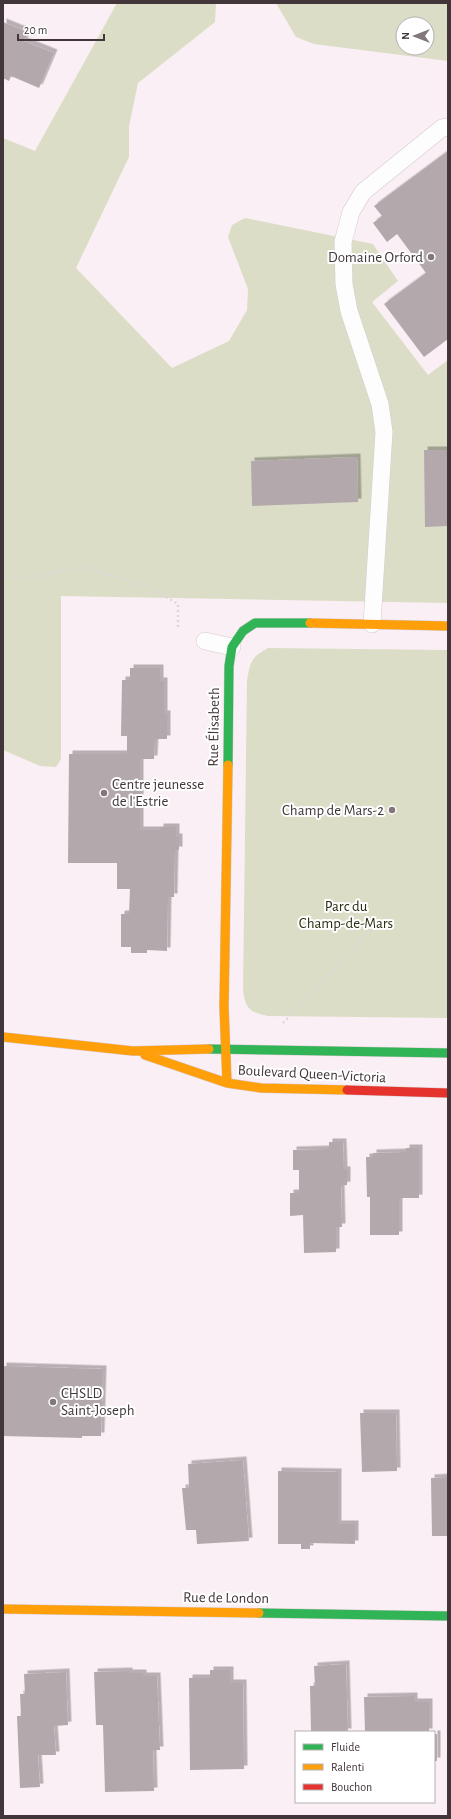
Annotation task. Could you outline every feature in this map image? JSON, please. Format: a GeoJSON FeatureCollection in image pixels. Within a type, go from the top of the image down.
{"type":"FeatureCollection","features":[{"type":"Feature","properties":{"kind":"street","name":"Rue Élisabeth"},"geometry":{"type":"LineString","coordinates":[[227,1083],[224,1007],[229,666],[232,647],[243,631],[255,623],[269,622],[448,626]]}},
{"type":"Feature","properties":{"kind":"street","name":"Boulevard Queen-Victoria"},"geometry":{"type":"LineString","coordinates":[[3,1037],[133,1051],[225,1048],[259,1050],[448,1053]]}},
{"type":"Feature","properties":{"kind":"street","name":"Boulevard Queen-Victoria"},"geometry":{"type":"LineString","coordinates":[[133,1051],[227,1083],[261,1088],[448,1093]]}},
{"type":"Feature","properties":{"kind":"street","name":"Rue de London"},"geometry":{"type":"LineString","coordinates":[[3,1609],[448,1616]]}},
{"type":"Feature","properties":{"kind":"lane"},"geometry":{"type":"LineString","coordinates":[[372,624],[384,432],[380,404],[349,311],[344,284],[343,242],[351,212],[363,192],[442,128],[448,127]]}},
{"type":"Feature","properties":{"kind":"lane"},"geometry":{"type":"LineString","coordinates":[[205,641],[232,647]]}},
{"type":"Feature","properties":{"kind":"path"},"geometry":{"type":"LineString","coordinates":[[3,576],[20,579],[84,567],[152,589],[178,604],[178,630]]}},
{"type":"Feature","properties":{"kind":"path"},"geometry":{"type":"LineString","coordinates":[[259,1050],[374,926]]}},
{"type":"Feature","properties":{"kind":"green space"},"geometry":{"type":"Polygon","coordinates":[[[117,3],[216,3],[215,22],[138,83],[129,126],[129,157],[76,268],[172,368],[229,341],[247,310],[248,289],[228,237],[232,225],[245,218],[373,244],[398,281],[372,302],[428,375],[448,360],[448,603],[61,596],[61,759],[56,767],[40,766],[3,750],[3,138],[35,151],[117,3]]]}},
{"type":"Feature","properties":{"kind":"green space"},"geometry":{"type":"Polygon","coordinates":[[[276,3],[448,3],[448,61],[409,56],[435,56],[435,16],[395,16],[395,54],[314,44],[296,37],[276,3]]]}},
{"type":"Feature","properties":{"kind":"green space","name":"Parc du Champ-de-Mars"},"geometry":{"type":"Polygon","coordinates":[[[268,648],[448,650],[448,1018],[268,1016],[256,1013],[247,1006],[243,991],[247,681],[252,661],[258,654],[268,648]]]}},
{"type":"Feature","properties":{"kind":"building"},"geometry":{"type":"Polygon","coordinates":[[[3,22],[28,32],[24,41],[54,53],[39,88],[11,76],[9,81],[3,78],[3,22]]]}},
{"type":"Feature","properties":{"kind":"building","name":"Domaine Orford"},"geometry":{"type":"Polygon","coordinates":[[[448,151],[448,339],[424,357],[384,304],[426,273],[397,234],[387,242],[373,223],[382,216],[374,206],[448,151]]]}},
{"type":"Feature","properties":{"kind":"building"},"geometry":{"type":"Polygon","coordinates":[[[424,450],[448,450],[448,526],[425,527],[424,450]]]}},
{"type":"Feature","properties":{"kind":"building"},"geometry":{"type":"Polygon","coordinates":[[[357,457],[358,502],[252,506],[251,461],[357,457]]]}},
{"type":"Feature","properties":{"kind":"building","name":"Centre jeunesse de l'Estrie"},"geometry":{"type":"Polygon","coordinates":[[[130,668],[160,668],[160,681],[164,681],[164,714],[167,714],[167,739],[155,739],[154,759],[140,759],[140,830],[160,830],[160,827],[176,827],[176,837],[179,837],[179,850],[175,850],[174,897],[168,897],[167,951],[147,950],[147,953],[131,953],[131,947],[121,947],[121,914],[129,914],[130,889],[117,889],[117,863],[68,863],[69,754],[127,754],[127,736],[121,736],[122,680],[130,680],[130,668]]]}},
{"type":"Feature","properties":{"kind":"building"},"geometry":{"type":"Polygon","coordinates":[[[329,1142],[343,1142],[344,1170],[347,1170],[347,1185],[341,1186],[342,1227],[336,1227],[336,1252],[304,1253],[303,1215],[290,1216],[290,1193],[299,1193],[299,1170],[293,1170],[293,1150],[329,1149],[329,1142]]]}},
{"type":"Feature","properties":{"kind":"building"},"geometry":{"type":"Polygon","coordinates":[[[406,1148],[419,1148],[419,1198],[399,1198],[399,1235],[370,1235],[370,1197],[367,1197],[366,1157],[373,1157],[373,1153],[406,1152],[406,1148]]]}},
{"type":"Feature","properties":{"kind":"building","name":"CHSLD Saint-Joseph"},"geometry":{"type":"Polygon","coordinates":[[[3,1366],[103,1369],[101,1436],[82,1436],[82,1438],[3,1436],[3,1366]]]}},
{"type":"Feature","properties":{"kind":"building"},"geometry":{"type":"Polygon","coordinates":[[[360,1413],[396,1413],[397,1471],[362,1472],[360,1413]]]}},
{"type":"Feature","properties":{"kind":"building"},"geometry":{"type":"Polygon","coordinates":[[[243,1460],[249,1541],[197,1544],[196,1530],[186,1530],[182,1488],[189,1488],[188,1464],[243,1460]]]}},
{"type":"Feature","properties":{"kind":"building"},"geometry":{"type":"Polygon","coordinates":[[[278,1471],[338,1472],[338,1524],[355,1524],[355,1544],[310,1543],[310,1549],[301,1549],[301,1544],[278,1544],[278,1471]]]}},
{"type":"Feature","properties":{"kind":"building"},"geometry":{"type":"Polygon","coordinates":[[[448,1477],[448,1536],[432,1536],[431,1478],[448,1477]]]}},
{"type":"Feature","properties":{"kind":"building"},"geometry":{"type":"Polygon","coordinates":[[[346,1664],[348,1731],[311,1731],[310,1686],[315,1686],[314,1666],[346,1664]]]}},
{"type":"Feature","properties":{"kind":"building"},"geometry":{"type":"Polygon","coordinates":[[[210,1670],[230,1670],[230,1683],[243,1683],[244,1769],[190,1770],[189,1678],[210,1678],[210,1670]]]}},
{"type":"Feature","properties":{"kind":"building"},"geometry":{"type":"Polygon","coordinates":[[[129,1671],[129,1673],[143,1673],[143,1676],[157,1676],[160,1750],[153,1750],[154,1791],[105,1792],[103,1725],[96,1725],[94,1672],[129,1671]]]}},
{"type":"Feature","properties":{"kind":"building"},"geometry":{"type":"Polygon","coordinates":[[[66,1672],[68,1725],[54,1726],[56,1755],[38,1755],[40,1787],[20,1788],[17,1716],[21,1716],[20,1694],[25,1694],[24,1674],[66,1672]]]}},
{"type":"Feature","properties":{"kind":"building"},"geometry":{"type":"Polygon","coordinates":[[[414,1696],[414,1702],[429,1702],[429,1731],[365,1731],[364,1697],[414,1696]]]}},
{"type":"Feature","properties":{"kind":"building"},"geometry":{"type":"Polygon","coordinates":[[[435,1734],[437,1734],[437,1761],[435,1761],[435,1734]]]}},
{"type":"Feature","properties":{"kind":"traffic: fast"},"geometry":{"type":"LineString","coordinates":[[228,765],[229,666],[232,647],[243,631],[255,623],[310,623]]}},
{"type":"Feature","properties":{"kind":"traffic: fast"},"geometry":{"type":"LineString","coordinates":[[209,1049],[448,1053]]}},
{"type":"Feature","properties":{"kind":"traffic: fast"},"geometry":{"type":"LineString","coordinates":[[259,1613],[448,1616]]}},
{"type":"Feature","properties":{"kind":"traffic: slow"},"geometry":{"type":"LineString","coordinates":[[310,623],[448,626]]}},
{"type":"Feature","properties":{"kind":"traffic: slow"},"geometry":{"type":"LineString","coordinates":[[227,1083],[224,1007],[228,765]]}},
{"type":"Feature","properties":{"kind":"traffic: slow"},"geometry":{"type":"LineString","coordinates":[[3,1037],[133,1051],[209,1049]]}},
{"type":"Feature","properties":{"kind":"traffic: slow"},"geometry":{"type":"LineString","coordinates":[[145,1055],[227,1083],[261,1088],[347,1090]]}},
{"type":"Feature","properties":{"kind":"traffic: slow"},"geometry":{"type":"LineString","coordinates":[[3,1609],[259,1613]]}},
{"type":"Feature","properties":{"kind":"traffic: jam"},"geometry":{"type":"LineString","coordinates":[[347,1090],[448,1093]]}},
{"type":"Feature","properties":{"kind":"place","name":"Domaine Orford"},"geometry":{"type":"Point","coordinates":[431,257]}},
{"type":"Feature","properties":{"kind":"place","name":"Centre jeunesse de l'Estrie"},"geometry":{"type":"Point","coordinates":[104,793]}},
{"type":"Feature","properties":{"kind":"place","name":"Champ de Mars-2"},"geometry":{"type":"Point","coordinates":[392,810]}},
{"type":"Feature","properties":{"kind":"place","name":"CHSLD Saint-Joseph"},"geometry":{"type":"Point","coordinates":[53,1402]}}]}
